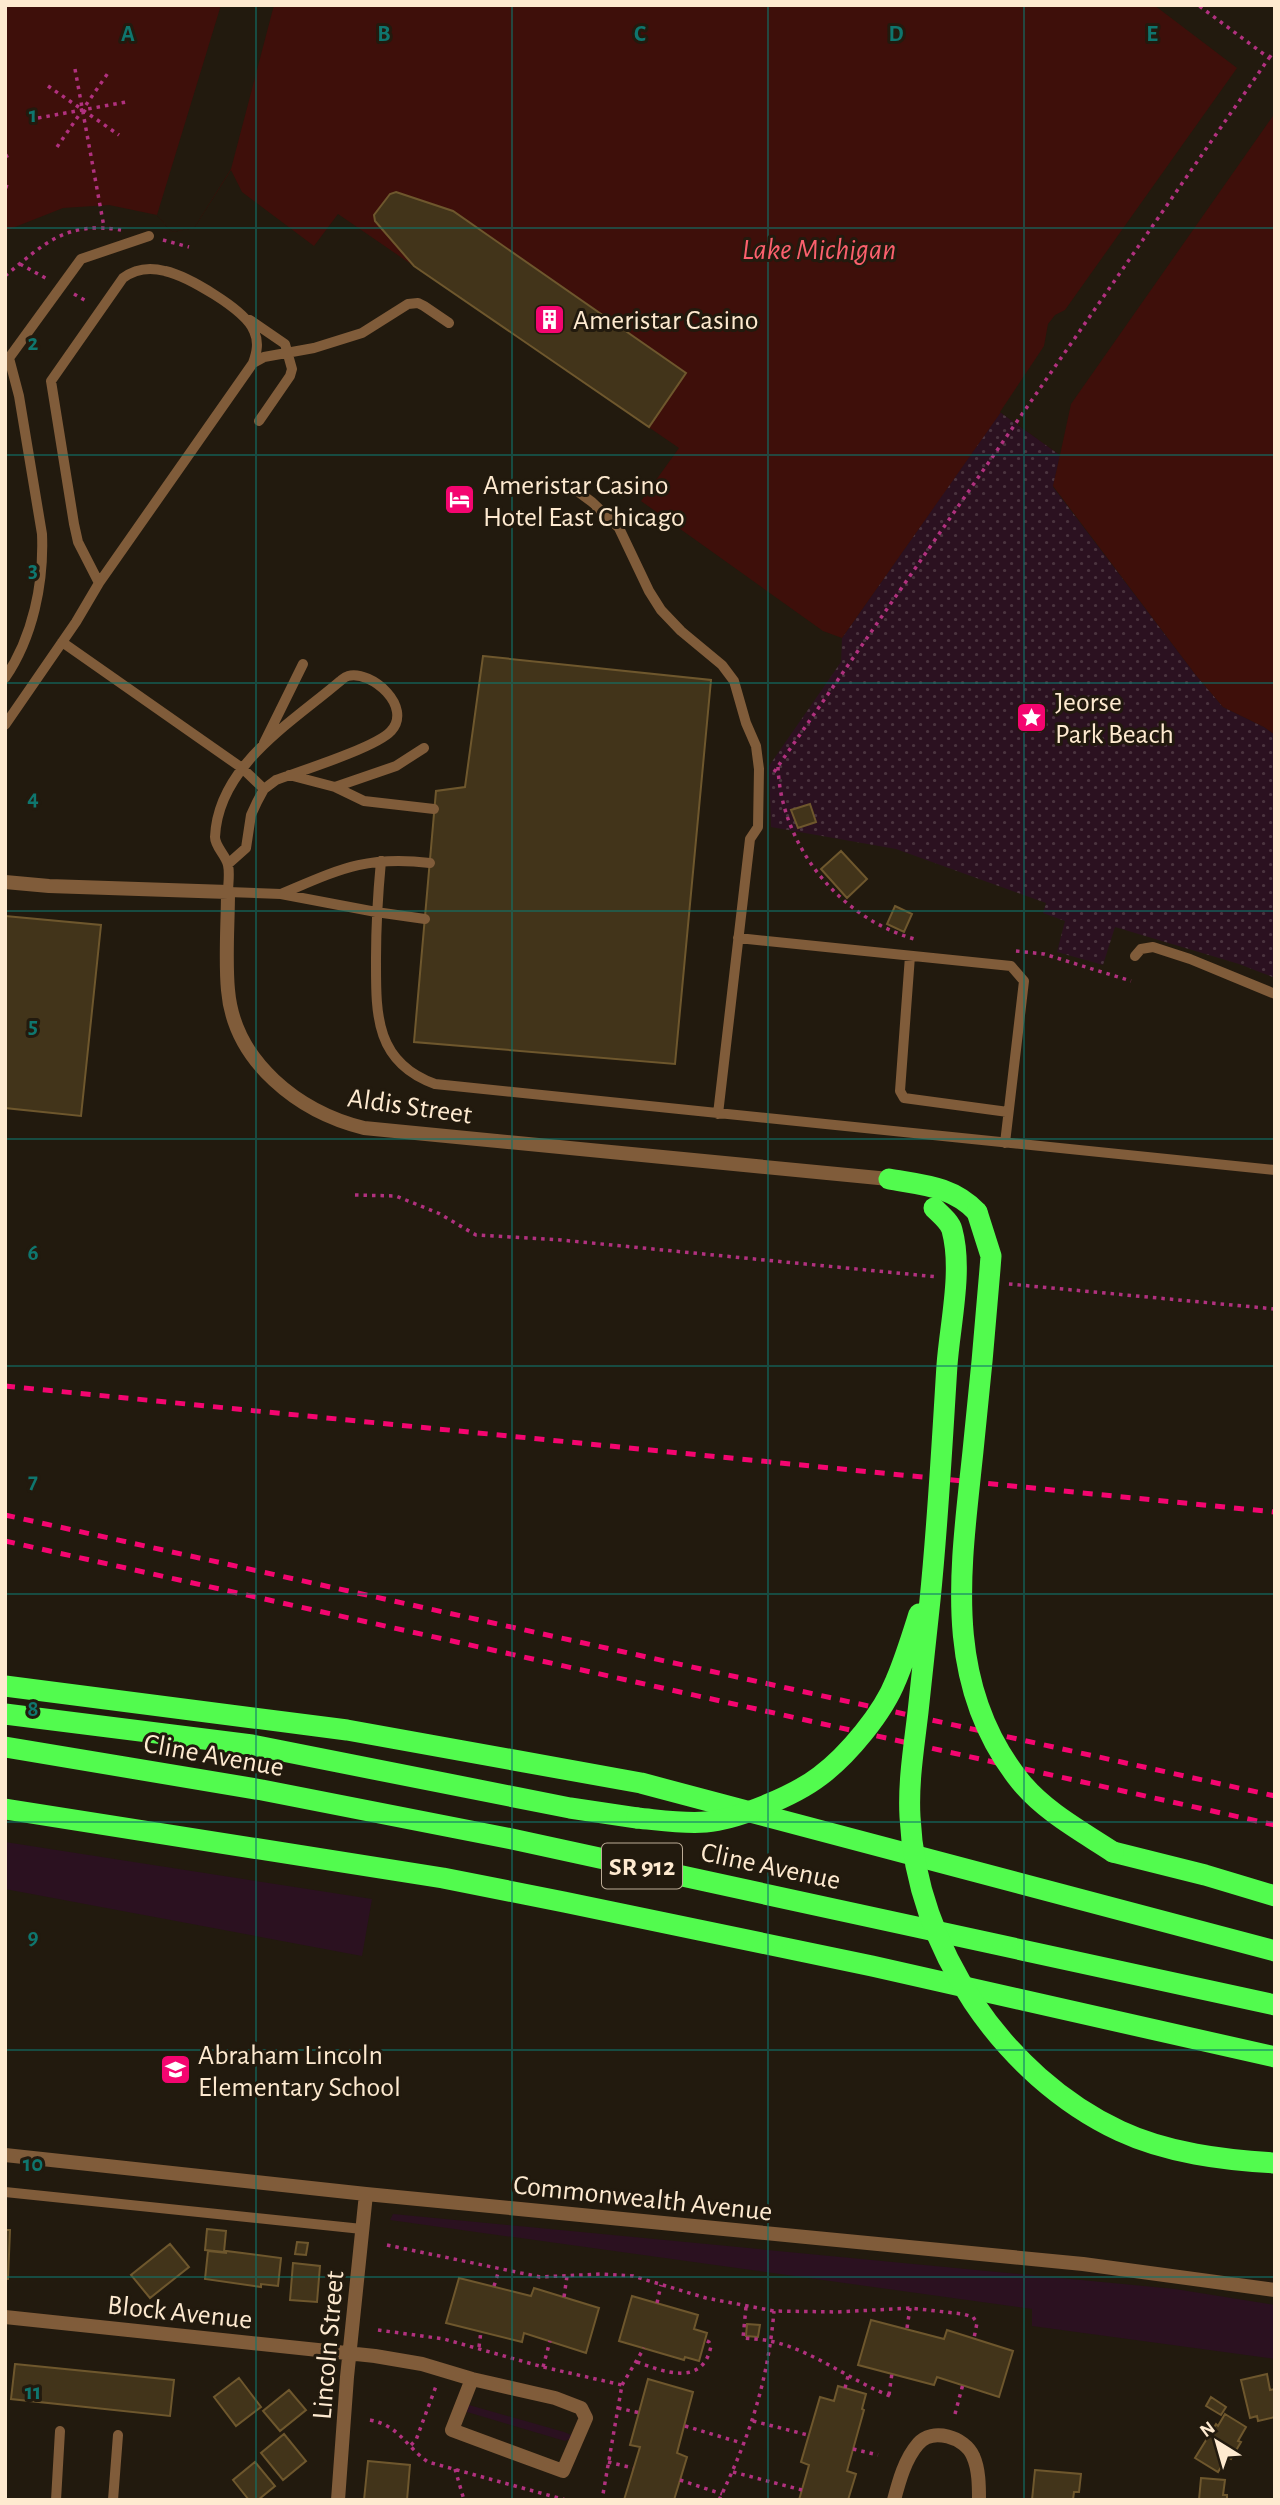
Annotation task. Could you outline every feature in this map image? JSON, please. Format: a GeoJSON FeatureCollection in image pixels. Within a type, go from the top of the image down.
{"type":"FeatureCollection","features":[{"type":"Feature","properties":{"kind":"highway"},"geometry":{"type":"LineString","coordinates":[[889,1180],[934,1208],[952,1228],[956,1271],[932,1576],[911,1765],[910,1817],[915,1862],[939,1940],[954,1970],[1006,2045],[1057,2092],[1087,2113],[1121,2131],[1160,2145],[1241,2161],[1275,2163]]}},
{"type":"Feature","properties":{"kind":"highway"},"geometry":{"type":"LineString","coordinates":[[889,1180],[939,1188],[963,1198],[977,1212],[991,1256],[962,1560],[962,1642],[972,1690],[982,1718],[1020,1781],[1062,1818],[1113,1852],[1275,1896]]}},
{"type":"Feature","properties":{"kind":"highway"},"geometry":{"type":"LineString","coordinates":[[5,1714],[253,1745],[570,1808],[636,1818],[707,1822],[784,1797],[820,1776],[850,1747],[896,1681],[932,1576]]}},
{"type":"Feature","properties":{"kind":"highway"},"geometry":{"type":"LineString","coordinates":[[5,1686],[347,1730],[640,1783],[1275,1951]]}},
{"type":"Feature","properties":{"kind":"highway","name":"Cline Avenue"},"geometry":{"type":"LineString","coordinates":[[5,1747],[262,1790],[512,1839],[1275,2005]]}},
{"type":"Feature","properties":{"kind":"highway","name":"SR 912"},"geometry":{"type":"LineString","coordinates":[[5,1809],[483,1886],[872,1966],[1275,2057]]}},
{"type":"Feature","properties":{"kind":"street"},"geometry":{"type":"LineString","coordinates":[[5,882],[228,892]]}},
{"type":"Feature","properties":{"kind":"street","name":"Aldis Street"},"geometry":{"type":"LineString","coordinates":[[228,892],[228,990],[232,1014],[241,1034],[263,1069],[278,1085],[317,1112],[339,1122],[363,1128],[889,1180]]}},
{"type":"Feature","properties":{"kind":"street","name":"Commonwealth Avenue"},"geometry":{"type":"LineString","coordinates":[[5,2155],[366,2194],[1083,2264],[1275,2290]]}},
{"type":"Feature","properties":{"kind":"street","name":"Lincoln Street"},"geometry":{"type":"LineString","coordinates":[[338,2500],[349,2353],[366,2194]]}},
{"type":"Feature","properties":{"kind":"street","name":"Block Avenue"},"geometry":{"type":"LineString","coordinates":[[5,2317],[349,2353],[422,2364],[472,2379],[555,2398],[581,2408],[586,2418],[563,2471],[452,2430],[472,2379]]}},
{"type":"Feature","properties":{"kind":"street"},"geometry":{"type":"LineString","coordinates":[[894,2500],[900,2477],[918,2443],[929,2437],[945,2435],[963,2443],[973,2455],[979,2500]]}},
{"type":"Feature","properties":{"kind":"lane"},"geometry":{"type":"LineString","coordinates":[[5,678],[25,645],[42,569],[43,552],[19,396],[9,358],[81,258],[149,236]]}},
{"type":"Feature","properties":{"kind":"lane"},"geometry":{"type":"LineString","coordinates":[[99,583],[78,541],[51,381],[123,278],[137,270],[165,271],[187,280],[281,341],[289,353],[292,369],[259,421]]}},
{"type":"Feature","properties":{"kind":"lane"},"geometry":{"type":"LineString","coordinates":[[253,363],[264,357],[314,348],[362,333],[408,304],[418,303],[449,323]]}},
{"type":"Feature","properties":{"kind":"lane"},"geometry":{"type":"LineString","coordinates":[[5,725],[99,583],[253,363],[257,345],[255,332],[242,315]]}},
{"type":"Feature","properties":{"kind":"lane"},"geometry":{"type":"LineString","coordinates":[[577,491],[593,502],[619,528],[660,610],[729,672],[738,690],[746,723],[756,746],[760,792],[758,827],[750,839],[718,1114]]}},
{"type":"Feature","properties":{"kind":"lane"},"geometry":{"type":"LineString","coordinates":[[62,642],[242,768],[264,789]]}},
{"type":"Feature","properties":{"kind":"lane"},"geometry":{"type":"LineString","coordinates":[[261,748],[303,664]]}},
{"type":"Feature","properties":{"kind":"lane"},"geometry":{"type":"LineString","coordinates":[[228,864],[246,848],[251,815],[264,789],[289,775],[381,740],[397,723],[397,706],[391,697],[370,680],[348,676],[261,748],[242,768],[225,796],[218,817],[215,840],[228,864],[228,892],[281,894],[425,919]]}},
{"type":"Feature","properties":{"kind":"lane"},"geometry":{"type":"LineString","coordinates":[[335,787],[396,766],[424,748]]}},
{"type":"Feature","properties":{"kind":"lane"},"geometry":{"type":"LineString","coordinates":[[289,775],[335,787],[364,801],[434,808]]}},
{"type":"Feature","properties":{"kind":"lane"},"geometry":{"type":"LineString","coordinates":[[281,894],[359,863],[403,859],[430,863]]}},
{"type":"Feature","properties":{"kind":"lane"},"geometry":{"type":"LineString","coordinates":[[381,860],[376,912],[376,1006],[381,1031],[397,1059],[424,1080],[448,1086],[1275,1170]]}},
{"type":"Feature","properties":{"kind":"lane"},"geometry":{"type":"LineString","coordinates":[[738,938],[1011,966],[1024,981],[1004,1143]]}},
{"type":"Feature","properties":{"kind":"lane"},"geometry":{"type":"LineString","coordinates":[[1135,956],[1141,949],[1153,947],[1201,963],[1275,994]]}},
{"type":"Feature","properties":{"kind":"lane"},"geometry":{"type":"LineString","coordinates":[[910,956],[900,1091],[904,1098],[1008,1112]]}},
{"type":"Feature","properties":{"kind":"lane"},"geometry":{"type":"LineString","coordinates":[[5,2192],[362,2229]]}},
{"type":"Feature","properties":{"kind":"lane"},"geometry":{"type":"LineString","coordinates":[[56,2500],[60,2431]]}},
{"type":"Feature","properties":{"kind":"lane"},"geometry":{"type":"LineString","coordinates":[[113,2500],[118,2435]]}},
{"type":"Feature","properties":{"kind":"path"},"geometry":{"type":"LineString","coordinates":[[1198,5],[1269,58]]}},
{"type":"Feature","properties":{"kind":"path"},"geometry":{"type":"LineString","coordinates":[[760,792],[1275,50]]}},
{"type":"Feature","properties":{"kind":"path"},"geometry":{"type":"LineString","coordinates":[[75,69],[104,228]]}},
{"type":"Feature","properties":{"kind":"path"},"geometry":{"type":"LineString","coordinates":[[57,147],[108,74]]}},
{"type":"Feature","properties":{"kind":"path"},"geometry":{"type":"LineString","coordinates":[[48,86],[119,135]]}},
{"type":"Feature","properties":{"kind":"path"},"geometry":{"type":"LineString","coordinates":[[38,118],[126,102]]}},
{"type":"Feature","properties":{"kind":"path"},"geometry":{"type":"LineString","coordinates":[[5,264],[11,271]]}},
{"type":"Feature","properties":{"kind":"path"},"geometry":{"type":"LineString","coordinates":[[778,765],[779,786],[798,842],[823,880],[849,905],[870,920],[927,942]]}},
{"type":"Feature","properties":{"kind":"path"},"geometry":{"type":"LineString","coordinates":[[1005,950],[1044,954],[1130,981]]}},
{"type":"Feature","properties":{"kind":"path"},"geometry":{"type":"LineString","coordinates":[[355,1195],[396,1196],[438,1213],[476,1235],[561,1240],[949,1278]]}},
{"type":"Feature","properties":{"kind":"path"},"geometry":{"type":"LineString","coordinates":[[1004,1283],[1275,1310]]}},
{"type":"Feature","properties":{"kind":"path"},"geometry":{"type":"LineString","coordinates":[[387,2245],[540,2277],[601,2274],[633,2276],[746,2307],[774,2311],[838,2312],[910,2308],[963,2314],[973,2317],[977,2323],[974,2338]]}},
{"type":"Feature","properties":{"kind":"path"},"geometry":{"type":"LineString","coordinates":[[494,2286],[499,2270]]}},
{"type":"Feature","properties":{"kind":"path"},"geometry":{"type":"LineString","coordinates":[[565,2297],[567,2276]]}},
{"type":"Feature","properties":{"kind":"path"},"geometry":{"type":"LineString","coordinates":[[657,2303],[661,2285]]}},
{"type":"Feature","properties":{"kind":"path"},"geometry":{"type":"LineString","coordinates":[[746,2307],[743,2337],[772,2341],[813,2357],[869,2388],[891,2396],[892,2373]]}},
{"type":"Feature","properties":{"kind":"path"},"geometry":{"type":"LineString","coordinates":[[907,2328],[910,2308]]}},
{"type":"Feature","properties":{"kind":"path"},"geometry":{"type":"LineString","coordinates":[[719,2500],[753,2421],[766,2374],[774,2311]]}},
{"type":"Feature","properties":{"kind":"path"},"geometry":{"type":"LineString","coordinates":[[478,2347],[481,2331]]}},
{"type":"Feature","properties":{"kind":"path"},"geometry":{"type":"LineString","coordinates":[[637,2362],[681,2374],[697,2370],[710,2352],[711,2346],[705,2340]]}},
{"type":"Feature","properties":{"kind":"path"},"geometry":{"type":"LineString","coordinates":[[543,2367],[550,2341]]}},
{"type":"Feature","properties":{"kind":"path"},"geometry":{"type":"LineString","coordinates":[[622,2385],[644,2348]]}},
{"type":"Feature","properties":{"kind":"path"},"geometry":{"type":"LineString","coordinates":[[845,2388],[848,2376]]}},
{"type":"Feature","properties":{"kind":"path"},"geometry":{"type":"LineString","coordinates":[[411,2445],[416,2440],[437,2383]]}},
{"type":"Feature","properties":{"kind":"path"},"geometry":{"type":"LineString","coordinates":[[955,2414],[963,2384]]}},
{"type":"Feature","properties":{"kind":"path"},"geometry":{"type":"LineString","coordinates":[[618,2408],[640,2413]]}},
{"type":"Feature","properties":{"kind":"path"},"geometry":{"type":"LineString","coordinates":[[370,2420],[382,2422],[396,2430],[428,2462],[566,2500]]}},
{"type":"Feature","properties":{"kind":"path"},"geometry":{"type":"LineString","coordinates":[[753,2421],[808,2435]]}},
{"type":"Feature","properties":{"kind":"path"},"geometry":{"type":"LineString","coordinates":[[685,2426],[745,2444]]}},
{"type":"Feature","properties":{"kind":"path"},"geometry":{"type":"LineString","coordinates":[[853,2449],[878,2455]]}},
{"type":"Feature","properties":{"kind":"path"},"geometry":{"type":"LineString","coordinates":[[608,2462],[634,2468]]}},
{"type":"Feature","properties":{"kind":"path"},"geometry":{"type":"LineString","coordinates":[[455,2469],[464,2500]]}},
{"type":"Feature","properties":{"kind":"path"},"geometry":{"type":"LineString","coordinates":[[732,2472],[802,2490]]}},
{"type":"Feature","properties":{"kind":"path"},"geometry":{"type":"LineString","coordinates":[[680,2480],[722,2494]]}},
{"type":"Feature","properties":{"kind":"shaded area","name":"Jeorse Park Beach"},"geometry":{"type":"Polygon","coordinates":[[[1000,412],[1060,455],[1053,487],[1223,707],[1275,735],[1275,978],[1239,964],[1115,927],[1103,965],[1057,952],[1065,921],[1043,913],[1046,903],[896,849],[771,827],[769,766],[841,662],[842,638],[1000,412]]]}},
{"type":"Feature","properties":{"kind":"shaded area"},"geometry":{"type":"Polygon","coordinates":[[[5,1842],[372,1899],[362,1956],[5,1889],[5,1842]]]}},
{"type":"Feature","properties":{"kind":"shaded area"},"geometry":{"type":"Polygon","coordinates":[[[393,2214],[1175,2289],[1275,2305],[1275,2359],[1032,2326],[1032,2309],[390,2220],[393,2214]]]}},
{"type":"Feature","properties":{"kind":"shaded area"},"geometry":{"type":"Polygon","coordinates":[[[469,2405],[564,2432],[571,2435],[571,2438],[565,2441],[467,2412],[469,2405]]]}},
{"type":"Feature","properties":{"kind":"water","name":"Lake Michigan"},"geometry":{"type":"Polygon","coordinates":[[[5,5],[1275,5],[1275,735],[1223,707],[1195,674],[1053,486],[1060,455],[1001,412],[842,638],[823,631],[641,501],[679,448],[338,214],[314,246],[242,192],[231,170],[194,228],[172,232],[157,215],[109,205],[63,208],[5,231],[5,5]]]}},
{"type":"Feature","properties":{"kind":"pier"},"geometry":{"type":"Polygon","coordinates":[[[221,5],[274,5],[231,169],[194,228],[172,232],[157,215],[221,5]]]}},
{"type":"Feature","properties":{"kind":"pier"},"geometry":{"type":"Polygon","coordinates":[[[1154,5],[1275,5],[1275,113],[1071,404],[1060,455],[1000,412],[1044,346],[1048,324],[1055,315],[1065,310],[1237,68],[1154,5]]]}},
{"type":"Feature","properties":{"kind":"building","name":"Ameristar Casino"},"geometry":{"type":"Polygon","coordinates":[[[396,192],[453,211],[686,373],[649,427],[414,266],[375,221],[374,215],[390,194],[396,192]]]}},
{"type":"Feature","properties":{"kind":"building"},"geometry":{"type":"Polygon","coordinates":[[[483,656],[711,680],[675,1064],[414,1042],[436,791],[465,787],[483,656]]]}},
{"type":"Feature","properties":{"kind":"building"},"geometry":{"type":"Polygon","coordinates":[[[810,804],[816,822],[798,828],[791,810],[810,804]]]}},
{"type":"Feature","properties":{"kind":"building"},"geometry":{"type":"Polygon","coordinates":[[[841,851],[867,879],[847,898],[821,869],[841,851]]]}},
{"type":"Feature","properties":{"kind":"building"},"geometry":{"type":"Polygon","coordinates":[[[895,906],[912,914],[904,932],[887,924],[895,906]]]}},
{"type":"Feature","properties":{"kind":"building"},"geometry":{"type":"Polygon","coordinates":[[[5,916],[101,925],[81,1116],[5,1108],[5,916]]]}},
{"type":"Feature","properties":{"kind":"building"},"geometry":{"type":"Polygon","coordinates":[[[207,2229],[226,2231],[224,2252],[205,2250],[207,2229]]]}},
{"type":"Feature","properties":{"kind":"building"},"geometry":{"type":"Polygon","coordinates":[[[5,2230],[10,2230],[8,2279],[5,2279],[5,2230]]]}},
{"type":"Feature","properties":{"kind":"building"},"geometry":{"type":"Polygon","coordinates":[[[297,2242],[308,2243],[306,2255],[295,2254],[297,2242]]]}},
{"type":"Feature","properties":{"kind":"building"},"geometry":{"type":"Polygon","coordinates":[[[170,2244],[189,2267],[150,2298],[131,2275],[170,2244]]]}},
{"type":"Feature","properties":{"kind":"building"},"geometry":{"type":"Polygon","coordinates":[[[208,2251],[281,2258],[278,2286],[261,2284],[261,2287],[205,2279],[208,2251]]]}},
{"type":"Feature","properties":{"kind":"building"},"geometry":{"type":"Polygon","coordinates":[[[293,2263],[320,2266],[317,2302],[290,2300],[293,2263]]]}},
{"type":"Feature","properties":{"kind":"building"},"geometry":{"type":"Polygon","coordinates":[[[459,2278],[531,2296],[534,2288],[599,2308],[586,2353],[524,2333],[522,2342],[446,2323],[459,2278]]]}},
{"type":"Feature","properties":{"kind":"building"},"geometry":{"type":"Polygon","coordinates":[[[632,2296],[698,2315],[694,2329],[707,2333],[699,2361],[685,2357],[684,2360],[619,2341],[632,2296]]]}},
{"type":"Feature","properties":{"kind":"building"},"geometry":{"type":"Polygon","coordinates":[[[871,2320],[944,2339],[947,2330],[1013,2351],[999,2397],[937,2377],[934,2385],[858,2365],[871,2320]]]}},
{"type":"Feature","properties":{"kind":"building"},"geometry":{"type":"Polygon","coordinates":[[[747,2324],[760,2325],[758,2337],[746,2336],[747,2324]]]}},
{"type":"Feature","properties":{"kind":"building"},"geometry":{"type":"Polygon","coordinates":[[[15,2364],[174,2380],[170,2416],[11,2399],[15,2364]]]}},
{"type":"Feature","properties":{"kind":"building"},"geometry":{"type":"Polygon","coordinates":[[[1267,2374],[1270,2390],[1275,2389],[1275,2417],[1258,2421],[1257,2416],[1250,2418],[1241,2380],[1267,2374]]]}},
{"type":"Feature","properties":{"kind":"building"},"geometry":{"type":"Polygon","coordinates":[[[239,2378],[261,2407],[236,2426],[214,2397],[239,2378]]]}},
{"type":"Feature","properties":{"kind":"building"},"geometry":{"type":"Polygon","coordinates":[[[648,2379],[693,2392],[677,2453],[687,2457],[674,2500],[624,2500],[640,2447],[630,2445],[648,2379]]]}},
{"type":"Feature","properties":{"kind":"building"},"geometry":{"type":"Polygon","coordinates":[[[838,2386],[866,2394],[847,2471],[856,2474],[848,2500],[799,2500],[809,2465],[801,2462],[820,2397],[834,2401],[838,2386]]]}},
{"type":"Feature","properties":{"kind":"building"},"geometry":{"type":"Polygon","coordinates":[[[289,2390],[306,2410],[280,2431],[263,2411],[289,2390]]]}},
{"type":"Feature","properties":{"kind":"building"},"geometry":{"type":"Polygon","coordinates":[[[1211,2397],[1226,2407],[1221,2415],[1206,2406],[1211,2397]]]}},
{"type":"Feature","properties":{"kind":"building"},"geometry":{"type":"Polygon","coordinates":[[[1225,2414],[1246,2427],[1231,2459],[1227,2457],[1218,2472],[1195,2458],[1225,2414]]]}},
{"type":"Feature","properties":{"kind":"building"},"geometry":{"type":"Polygon","coordinates":[[[284,2434],[306,2461],[283,2480],[261,2453],[284,2434]]]}},
{"type":"Feature","properties":{"kind":"building"},"geometry":{"type":"Polygon","coordinates":[[[368,2461],[410,2465],[407,2500],[364,2500],[368,2461]]]}},
{"type":"Feature","properties":{"kind":"building"},"geometry":{"type":"Polygon","coordinates":[[[255,2462],[275,2486],[258,2500],[249,2500],[233,2480],[255,2462]]]}},
{"type":"Feature","properties":{"kind":"building"},"geometry":{"type":"Polygon","coordinates":[[[1035,2470],[1081,2474],[1079,2492],[1074,2492],[1073,2500],[1032,2500],[1035,2470]]]}},
{"type":"Feature","properties":{"kind":"building"},"geometry":{"type":"Polygon","coordinates":[[[1201,2478],[1225,2480],[1223,2495],[1227,2495],[1227,2500],[1199,2500],[1201,2478]]]}},
{"type":"Feature","properties":{"kind":"railway"},"geometry":{"type":"LineString","coordinates":[[5,1386],[1275,1512]]}},
{"type":"Feature","properties":{"kind":"railway"},"geometry":{"type":"LineString","coordinates":[[5,1515],[1275,1796]]}},
{"type":"Feature","properties":{"kind":"railway"},"geometry":{"type":"LineString","coordinates":[[5,1541],[1275,1825]]}},
{"type":"Feature","properties":{"kind":"place","name":"Ameristar Casino"},"geometry":{"type":"Point","coordinates":[550,319]}},
{"type":"Feature","properties":{"kind":"place","name":"Ameristar Casino Hotel East Chicago"},"geometry":{"type":"Point","coordinates":[460,500]}},
{"type":"Feature","properties":{"kind":"place","name":"Jeorse Park Beach"},"geometry":{"type":"Point","coordinates":[1032,717]}},
{"type":"Feature","properties":{"kind":"place","name":"Abraham Lincoln Elementary School"},"geometry":{"type":"Point","coordinates":[175,2070]}}]}
